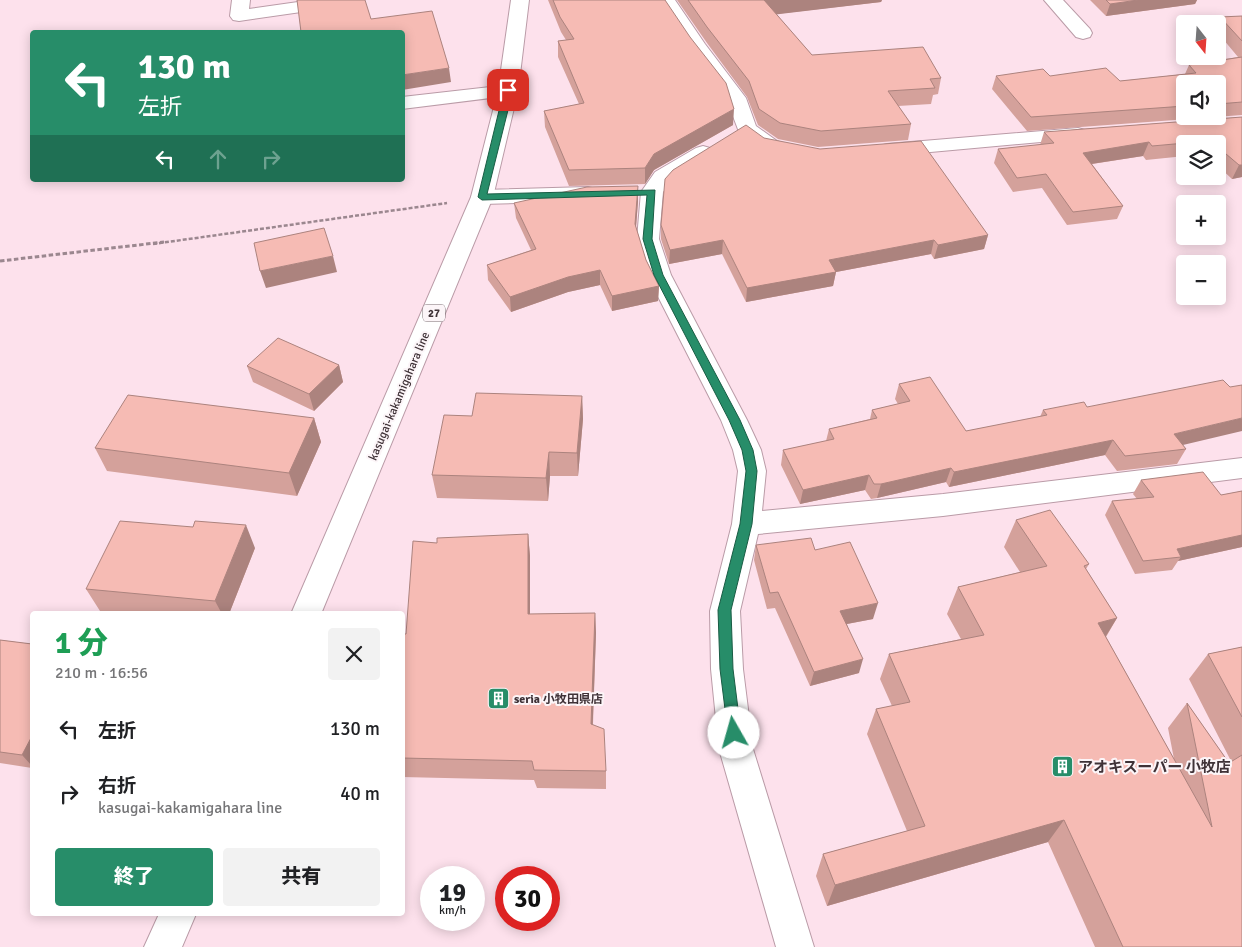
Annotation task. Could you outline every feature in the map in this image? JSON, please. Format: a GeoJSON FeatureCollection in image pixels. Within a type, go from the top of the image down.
{"type":"FeatureCollection","features":[{"type":"Feature","properties":{"kind":"main road"},"geometry":{"type":"LineString","coordinates":[[240,16],[350,0]]}},
{"type":"Feature","properties":{"kind":"main road","name":"kasugai-kakamigahara line"},"geometry":{"type":"LineString","coordinates":[[307,611],[482,197],[508,90],[520,0]]}},
{"type":"Feature","properties":{"kind":"main road"},"geometry":{"type":"LineString","coordinates":[[482,197],[632,193],[663,178],[733,135],[745,113],[732,91],[703,56],[666,0]]}},
{"type":"Feature","properties":{"kind":"main road"},"geometry":{"type":"LineString","coordinates":[[1053,0],[1083,33]]}},
{"type":"Feature","properties":{"kind":"main road"},"geometry":{"type":"LineString","coordinates":[[405,103],[508,90]]}},
{"type":"Feature","properties":{"kind":"main road"},"geometry":{"type":"LineString","coordinates":[[868,152],[1096,133]]}},
{"type":"Feature","properties":{"kind":"main road"},"geometry":{"type":"LineString","coordinates":[[733,135],[799,152]]}},
{"type":"Feature","properties":{"kind":"main road"},"geometry":{"type":"LineString","coordinates":[[632,193],[658,275],[748,450],[752,471],[746,524],[725,610],[727,669],[736,749],[795,947]]}},
{"type":"Feature","properties":{"kind":"main road"},"geometry":{"type":"LineString","coordinates":[[746,524],[944,505],[1242,468]]}},
{"type":"Feature","properties":{"kind":"main road"},"geometry":{"type":"LineString","coordinates":[[163,947],[177,916]]}},
{"type":"Feature","properties":{"kind":"path"},"geometry":{"type":"LineString","coordinates":[[0,260],[202,238],[482,197]]}},
{"type":"Feature","properties":{"kind":"building"},"geometry":{"type":"Polygon","coordinates":[[[297,0],[365,0],[371,19],[432,11],[449,68],[405,75],[405,30],[301,30],[297,0]]]}},
{"type":"Feature","properties":{"kind":"building"},"geometry":{"type":"Polygon","coordinates":[[[553,0],[665,0],[690,37],[726,83],[734,109],[654,154],[645,168],[569,170],[544,111],[584,103],[558,41],[574,39],[560,17],[553,0]]]}},
{"type":"Feature","properties":{"kind":"building"},"geometry":{"type":"Polygon","coordinates":[[[688,0],[764,0],[812,55],[923,47],[941,78],[930,79],[935,88],[888,91],[911,124],[821,131],[780,123],[759,109],[749,81],[688,0]]]}},
{"type":"Feature","properties":{"kind":"building"},"geometry":{"type":"Polygon","coordinates":[[[1106,0],[1138,0],[1110,4],[1106,0]]]}},
{"type":"Feature","properties":{"kind":"building"},"geometry":{"type":"Polygon","coordinates":[[[1242,16],[1242,41],[1226,24],[1226,17],[1242,16]]]}},
{"type":"Feature","properties":{"kind":"building"},"geometry":{"type":"Polygon","coordinates":[[[1242,57],[1242,102],[1226,103],[1226,75],[1177,75],[1196,73],[1189,65],[1226,65],[1226,59],[1242,57]]]}},
{"type":"Feature","properties":{"kind":"building"},"geometry":{"type":"Polygon","coordinates":[[[1106,68],[1120,81],[1176,75],[1176,107],[1031,117],[996,76],[1043,69],[1050,76],[1106,68]]]}},
{"type":"Feature","properties":{"kind":"building"},"geometry":{"type":"Polygon","coordinates":[[[1242,117],[1242,165],[1239,165],[1226,154],[1226,135],[1176,135],[1176,144],[1152,146],[1149,142],[1083,153],[1123,206],[1073,212],[1046,174],[1017,178],[998,149],[1054,143],[1044,132],[1176,122],[1176,125],[1226,125],[1226,118],[1242,117]]]}},
{"type":"Feature","properties":{"kind":"building"},"geometry":{"type":"Polygon","coordinates":[[[746,125],[764,138],[820,149],[921,141],[988,235],[938,245],[934,240],[829,260],[836,272],[747,288],[723,240],[670,250],[661,225],[665,179],[673,170],[746,125]]]}},
{"type":"Feature","properties":{"kind":"building"},"geometry":{"type":"Polygon","coordinates":[[[638,186],[635,224],[646,260],[659,286],[612,296],[600,270],[568,277],[510,297],[487,265],[536,249],[514,203],[587,187],[638,186]]]}},
{"type":"Feature","properties":{"kind":"building"},"geometry":{"type":"Polygon","coordinates":[[[324,228],[333,256],[260,271],[254,243],[324,228]]]}},
{"type":"Feature","properties":{"kind":"building"},"geometry":{"type":"Polygon","coordinates":[[[278,338],[339,365],[309,394],[247,366],[278,338]]]}},
{"type":"Feature","properties":{"kind":"building"},"geometry":{"type":"Polygon","coordinates":[[[930,377],[966,431],[1047,415],[1043,410],[1084,402],[1087,407],[1223,380],[1230,387],[1242,385],[1242,418],[1174,434],[1186,449],[1125,456],[1113,440],[954,472],[951,468],[881,484],[874,484],[869,475],[803,490],[783,450],[834,439],[829,429],[877,418],[872,410],[910,401],[899,384],[930,377]]]}},
{"type":"Feature","properties":{"kind":"building"},"geometry":{"type":"Polygon","coordinates":[[[476,393],[582,396],[577,453],[549,452],[546,478],[432,475],[444,415],[472,416],[476,393]]]}},
{"type":"Feature","properties":{"kind":"building"},"geometry":{"type":"Polygon","coordinates":[[[128,395],[314,418],[289,473],[95,448],[128,395]]]}},
{"type":"Feature","properties":{"kind":"building"},"geometry":{"type":"Polygon","coordinates":[[[1203,472],[1221,495],[1242,491],[1242,535],[1177,549],[1181,557],[1143,561],[1112,501],[1154,497],[1141,480],[1203,472]]]}},
{"type":"Feature","properties":{"kind":"building","name":"アオキスーパー 小牧店"},"geometry":{"type":"Polygon","coordinates":[[[1050,510],[1089,564],[1084,566],[1117,618],[1098,623],[1212,827],[1187,703],[1229,763],[1242,755],[1242,947],[1123,947],[1064,820],[835,885],[823,854],[925,826],[876,709],[910,702],[889,654],[984,635],[958,587],[1047,566],[1016,520],[1050,510]]]}},
{"type":"Feature","properties":{"kind":"building"},"geometry":{"type":"Polygon","coordinates":[[[120,521],[193,527],[195,521],[246,525],[215,601],[86,589],[120,521]]]}},
{"type":"Feature","properties":{"kind":"building","name":"seria 小牧田県店"},"geometry":{"type":"Polygon","coordinates":[[[528,534],[528,614],[595,613],[591,724],[604,729],[606,771],[534,770],[532,761],[405,758],[405,634],[413,541],[437,543],[437,538],[528,534]]]}},
{"type":"Feature","properties":{"kind":"building"},"geometry":{"type":"Polygon","coordinates":[[[811,538],[815,550],[850,542],[878,603],[840,611],[863,659],[814,672],[778,592],[770,593],[756,545],[811,538]]]}},
{"type":"Feature","properties":{"kind":"building"},"geometry":{"type":"Polygon","coordinates":[[[0,640],[30,644],[30,740],[22,755],[0,752],[0,640]]]}},
{"type":"Feature","properties":{"kind":"building"},"geometry":{"type":"Polygon","coordinates":[[[1242,647],[1242,717],[1208,654],[1242,647]]]}},
{"type":"Feature","properties":{"kind":"place","name":"seria 小牧田県店"},"geometry":{"type":"Point","coordinates":[498,699]}},
{"type":"Feature","properties":{"kind":"place","name":"アオキスーパー 小牧店"},"geometry":{"type":"Point","coordinates":[1062,767]}},
{"type":"Feature","properties":{"kind":"route"},"geometry":{"type":"LineString","coordinates":[[508,90],[482,197],[652,192],[648,239],[658,275],[748,450],[752,471],[746,524],[725,610],[727,669],[734,733]]}}]}
